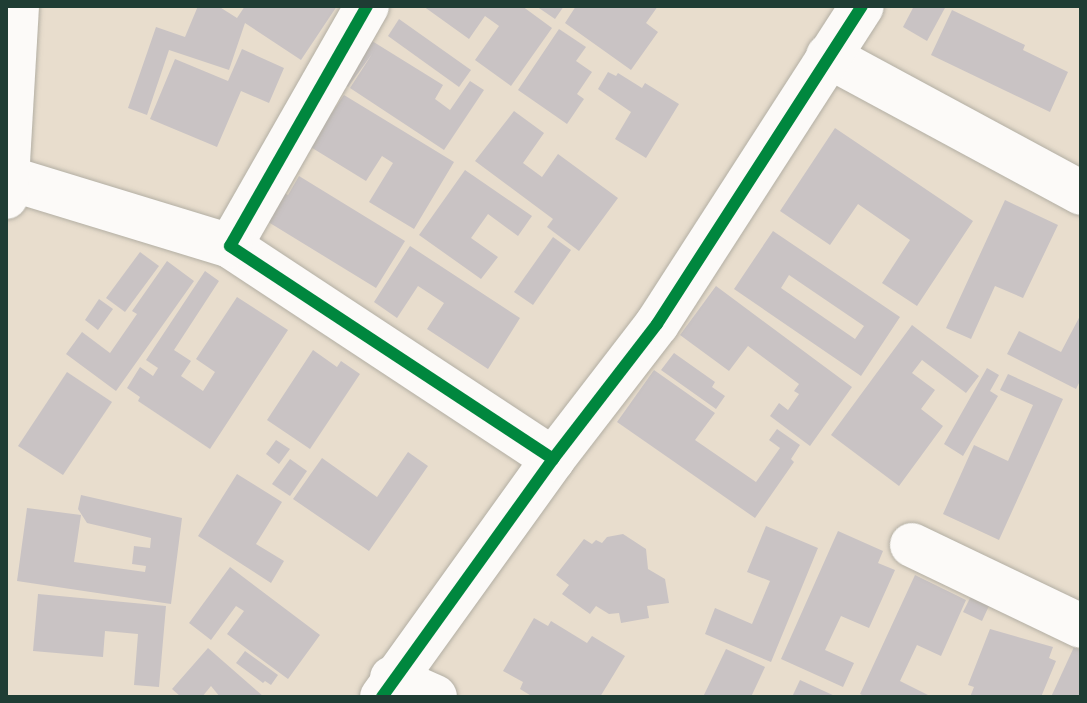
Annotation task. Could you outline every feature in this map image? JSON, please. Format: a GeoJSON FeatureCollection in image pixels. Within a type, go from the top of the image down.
{"type":"FeatureCollection","features":[{"type":"Feature","properties":{"kind":"street"},"geometry":{"type":"LineString","coordinates":[[17,6],[7,188],[230,246],[553,459]]}},
{"type":"Feature","properties":{"kind":"street"},"geometry":{"type":"LineString","coordinates":[[230,246],[367,6]]}},
{"type":"Feature","properties":{"kind":"street"},"geometry":{"type":"LineString","coordinates":[[435,697],[387,688],[553,459],[657,324],[862,6]]}},
{"type":"Feature","properties":{"kind":"street"},"geometry":{"type":"LineString","coordinates":[[828,56],[1081,193]]}},
{"type":"Feature","properties":{"kind":"street"},"geometry":{"type":"LineString","coordinates":[[912,545],[1081,626]]}},
{"type":"Feature","properties":{"kind":"building"},"geometry":{"type":"Polygon","coordinates":[[[198,6],[218,6],[237,18],[245,6],[337,6],[301,60],[245,23],[229,70],[169,50],[147,115],[128,108],[156,27],[185,37],[198,6]]]}},
{"type":"Feature","properties":{"kind":"building"},"geometry":{"type":"Polygon","coordinates":[[[423,6],[522,6],[552,28],[511,86],[475,60],[499,26],[485,16],[469,39],[423,6]]]}},
{"type":"Feature","properties":{"kind":"building"},"geometry":{"type":"Polygon","coordinates":[[[536,6],[564,6],[555,19],[536,6]]]}},
{"type":"Feature","properties":{"kind":"building"},"geometry":{"type":"Polygon","coordinates":[[[576,6],[658,6],[646,23],[658,32],[631,70],[565,23],[576,6]]]}},
{"type":"Feature","properties":{"kind":"building"},"geometry":{"type":"Polygon","coordinates":[[[914,6],[946,6],[927,41],[903,27],[914,6]]]}},
{"type":"Feature","properties":{"kind":"building"},"geometry":{"type":"Polygon","coordinates":[[[952,10],[1025,45],[1023,50],[1068,72],[1050,112],[931,55],[952,10]]]}},
{"type":"Feature","properties":{"kind":"building"},"geometry":{"type":"Polygon","coordinates":[[[399,19],[471,70],[459,87],[388,36],[399,19]]]}},
{"type":"Feature","properties":{"kind":"building"},"geometry":{"type":"Polygon","coordinates":[[[559,29],[586,47],[576,61],[592,72],[577,94],[584,99],[567,124],[518,90],[559,29]]]}},
{"type":"Feature","properties":{"kind":"building"},"geometry":{"type":"Polygon","coordinates":[[[364,36],[443,85],[435,99],[450,110],[470,81],[484,90],[444,150],[350,88],[372,54],[348,87],[336,78],[364,36]]]}},
{"type":"Feature","properties":{"kind":"building"},"geometry":{"type":"Polygon","coordinates":[[[242,49],[284,68],[269,103],[241,91],[217,147],[150,119],[175,59],[228,81],[242,49]]]}},
{"type":"Feature","properties":{"kind":"building"},"geometry":{"type":"Polygon","coordinates":[[[608,72],[616,76],[618,73],[642,88],[645,83],[679,104],[646,158],[615,139],[631,112],[598,89],[608,72]]]}},
{"type":"Feature","properties":{"kind":"building"},"geometry":{"type":"Polygon","coordinates":[[[344,95],[454,162],[414,229],[369,202],[393,163],[382,156],[366,181],[309,146],[344,95]]]}},
{"type":"Feature","properties":{"kind":"building"},"geometry":{"type":"Polygon","coordinates":[[[514,111],[544,133],[523,163],[542,177],[558,154],[618,198],[579,251],[547,227],[553,219],[475,161],[514,111]]]}},
{"type":"Feature","properties":{"kind":"building"},"geometry":{"type":"Polygon","coordinates":[[[835,128],[973,221],[917,306],[882,283],[910,240],[858,204],[830,245],[780,211],[835,128]]]}},
{"type":"Feature","properties":{"kind":"building"},"geometry":{"type":"Polygon","coordinates":[[[465,170],[532,216],[518,236],[488,214],[471,238],[498,257],[481,279],[419,235],[465,170]]]}},
{"type":"Feature","properties":{"kind":"building"},"geometry":{"type":"Polygon","coordinates":[[[299,176],[405,241],[376,288],[265,220],[282,192],[288,195],[299,176]]]}},
{"type":"Feature","properties":{"kind":"building"},"geometry":{"type":"Polygon","coordinates":[[[1005,200],[1058,225],[1023,298],[995,286],[971,339],[946,328],[1005,200]]]}},
{"type":"Feature","properties":{"kind":"building"},"geometry":{"type":"Polygon","coordinates":[[[773,231],[900,317],[861,376],[734,289],[773,231]],[[789,275],[781,288],[855,339],[864,326],[789,275]]]}},
{"type":"Feature","properties":{"kind":"building"},"geometry":{"type":"Polygon","coordinates":[[[553,237],[571,250],[533,305],[514,292],[553,237]]]}},
{"type":"Feature","properties":{"kind":"building"},"geometry":{"type":"Polygon","coordinates":[[[410,246],[520,318],[488,369],[427,329],[444,303],[418,286],[397,318],[374,302],[410,246]]]}},
{"type":"Feature","properties":{"kind":"building"},"geometry":{"type":"Polygon","coordinates":[[[140,252],[159,266],[125,312],[106,298],[140,252]]]}},
{"type":"Feature","properties":{"kind":"building"},"geometry":{"type":"Polygon","coordinates":[[[167,261],[194,281],[116,391],[66,354],[82,332],[110,353],[137,314],[132,311],[167,261]]]}},
{"type":"Feature","properties":{"kind":"building"},"geometry":{"type":"Polygon","coordinates":[[[205,271],[219,281],[174,350],[191,361],[181,376],[203,391],[215,372],[196,359],[237,297],[288,330],[210,449],[138,401],[140,397],[127,388],[140,367],[153,376],[158,368],[146,360],[205,271]]]}},
{"type":"Feature","properties":{"kind":"building"},"geometry":{"type":"Polygon","coordinates":[[[716,286],[852,387],[810,446],[770,416],[779,403],[788,410],[799,394],[794,391],[799,384],[748,346],[729,371],[680,335],[716,286]]]}},
{"type":"Feature","properties":{"kind":"building"},"geometry":{"type":"Polygon","coordinates":[[[99,299],[113,309],[98,330],[85,320],[99,299]]]}},
{"type":"Feature","properties":{"kind":"building"},"geometry":{"type":"Polygon","coordinates":[[[1081,314],[1081,379],[1076,389],[1007,354],[1019,331],[1061,352],[1081,314]]]}},
{"type":"Feature","properties":{"kind":"building"},"geometry":{"type":"Polygon","coordinates":[[[912,325],[979,376],[966,393],[922,360],[912,373],[935,390],[921,409],[943,426],[899,486],[831,435],[912,325]]]}},
{"type":"Feature","properties":{"kind":"building"},"geometry":{"type":"Polygon","coordinates":[[[313,350],[337,367],[341,361],[360,374],[310,449],[267,420],[313,350]]]}},
{"type":"Feature","properties":{"kind":"building"},"geometry":{"type":"Polygon","coordinates":[[[674,353],[715,382],[712,387],[725,396],[716,409],[661,370],[674,353]]]}},
{"type":"Feature","properties":{"kind":"building"},"geometry":{"type":"Polygon","coordinates":[[[987,368],[999,375],[990,391],[998,396],[963,456],[944,444],[987,368]]]}},
{"type":"Feature","properties":{"kind":"building"},"geometry":{"type":"Polygon","coordinates":[[[654,370],[715,413],[695,440],[756,482],[780,448],[769,440],[777,429],[800,445],[791,459],[794,462],[755,518],[617,422],[654,370]]]}},
{"type":"Feature","properties":{"kind":"building"},"geometry":{"type":"Polygon","coordinates":[[[67,372],[112,402],[63,475],[18,446],[67,372]]]}},
{"type":"Feature","properties":{"kind":"building"},"geometry":{"type":"Polygon","coordinates":[[[1008,374],[1063,399],[999,540],[943,514],[974,445],[1008,461],[1033,405],[1000,390],[1008,374]]]}},
{"type":"Feature","properties":{"kind":"building"},"geometry":{"type":"Polygon","coordinates":[[[276,440],[290,449],[279,464],[266,454],[276,440]]]}},
{"type":"Feature","properties":{"kind":"building"},"geometry":{"type":"Polygon","coordinates":[[[408,452],[428,466],[369,551],[293,499],[322,458],[377,497],[408,452]]]}},
{"type":"Feature","properties":{"kind":"building"},"geometry":{"type":"Polygon","coordinates":[[[290,459],[307,471],[290,496],[272,484],[290,459]]]}},
{"type":"Feature","properties":{"kind":"building"},"geometry":{"type":"Polygon","coordinates":[[[237,474],[282,502],[256,544],[284,561],[271,583],[198,536],[237,474]]]}},
{"type":"Feature","properties":{"kind":"building"},"geometry":{"type":"Polygon","coordinates":[[[81,495],[182,518],[171,604],[17,581],[27,508],[81,515],[74,562],[145,572],[146,566],[132,564],[134,546],[150,548],[151,538],[87,523],[78,509],[81,495]]]}},
{"type":"Feature","properties":{"kind":"building"},"geometry":{"type":"Polygon","coordinates":[[[766,526],[818,548],[771,662],[705,634],[715,608],[752,624],[770,581],[747,572],[766,526]]]}},
{"type":"Feature","properties":{"kind":"building"},"geometry":{"type":"Polygon","coordinates":[[[838,531],[883,551],[878,563],[895,570],[869,628],[841,616],[825,650],[854,663],[843,687],[781,659],[838,531]]]}},
{"type":"Feature","properties":{"kind":"building"},"geometry":{"type":"Polygon","coordinates":[[[623,534],[646,549],[648,569],[665,579],[669,603],[647,606],[649,618],[621,623],[619,613],[609,614],[596,606],[590,614],[562,594],[569,585],[556,575],[584,539],[592,544],[596,540],[602,543],[607,537],[623,534]]]}},
{"type":"Feature","properties":{"kind":"building"},"geometry":{"type":"Polygon","coordinates":[[[230,567],[320,635],[288,679],[227,634],[244,611],[236,606],[211,640],[189,623],[230,567]]]}},
{"type":"Feature","properties":{"kind":"building"},"geometry":{"type":"Polygon","coordinates":[[[915,575],[966,600],[941,656],[917,645],[900,681],[932,697],[866,697],[860,694],[915,575]]]}},
{"type":"Feature","properties":{"kind":"building"},"geometry":{"type":"Polygon","coordinates":[[[976,586],[994,595],[982,621],[963,612],[976,586]]]}},
{"type":"Feature","properties":{"kind":"building"},"geometry":{"type":"Polygon","coordinates":[[[38,594],[166,606],[159,687],[134,685],[138,634],[105,631],[103,657],[33,651],[38,594]]]}},
{"type":"Feature","properties":{"kind":"building"},"geometry":{"type":"Polygon","coordinates":[[[534,618],[548,626],[551,621],[587,643],[592,636],[625,656],[600,697],[533,697],[520,689],[523,682],[503,671],[534,618]]]}},
{"type":"Feature","properties":{"kind":"building"},"geometry":{"type":"Polygon","coordinates":[[[990,629],[1053,647],[1049,658],[1056,661],[1041,697],[970,697],[974,687],[968,685],[990,629]]]}},
{"type":"Feature","properties":{"kind":"building"},"geometry":{"type":"Polygon","coordinates":[[[1074,647],[1081,650],[1081,697],[1051,697],[1074,647]]]}},
{"type":"Feature","properties":{"kind":"building"},"geometry":{"type":"Polygon","coordinates":[[[208,648],[264,697],[220,697],[211,686],[202,697],[181,697],[172,689],[208,648]]]}},
{"type":"Feature","properties":{"kind":"building"},"geometry":{"type":"Polygon","coordinates":[[[726,649],[765,667],[751,697],[703,697],[726,649]]]}},
{"type":"Feature","properties":{"kind":"building"},"geometry":{"type":"Polygon","coordinates":[[[245,651],[278,675],[271,685],[265,681],[263,683],[236,663],[245,651]]]}},
{"type":"Feature","properties":{"kind":"building"},"geometry":{"type":"Polygon","coordinates":[[[800,680],[837,697],[792,697],[800,680]]]}},
{"type":"Feature","properties":{"kind":"cycle path"},"geometry":{"type":"LineString","coordinates":[[367,6],[230,246],[553,459]]}},
{"type":"Feature","properties":{"kind":"cycle path"},"geometry":{"type":"LineString","coordinates":[[382,697],[553,459],[657,324],[862,6]]}}]}
